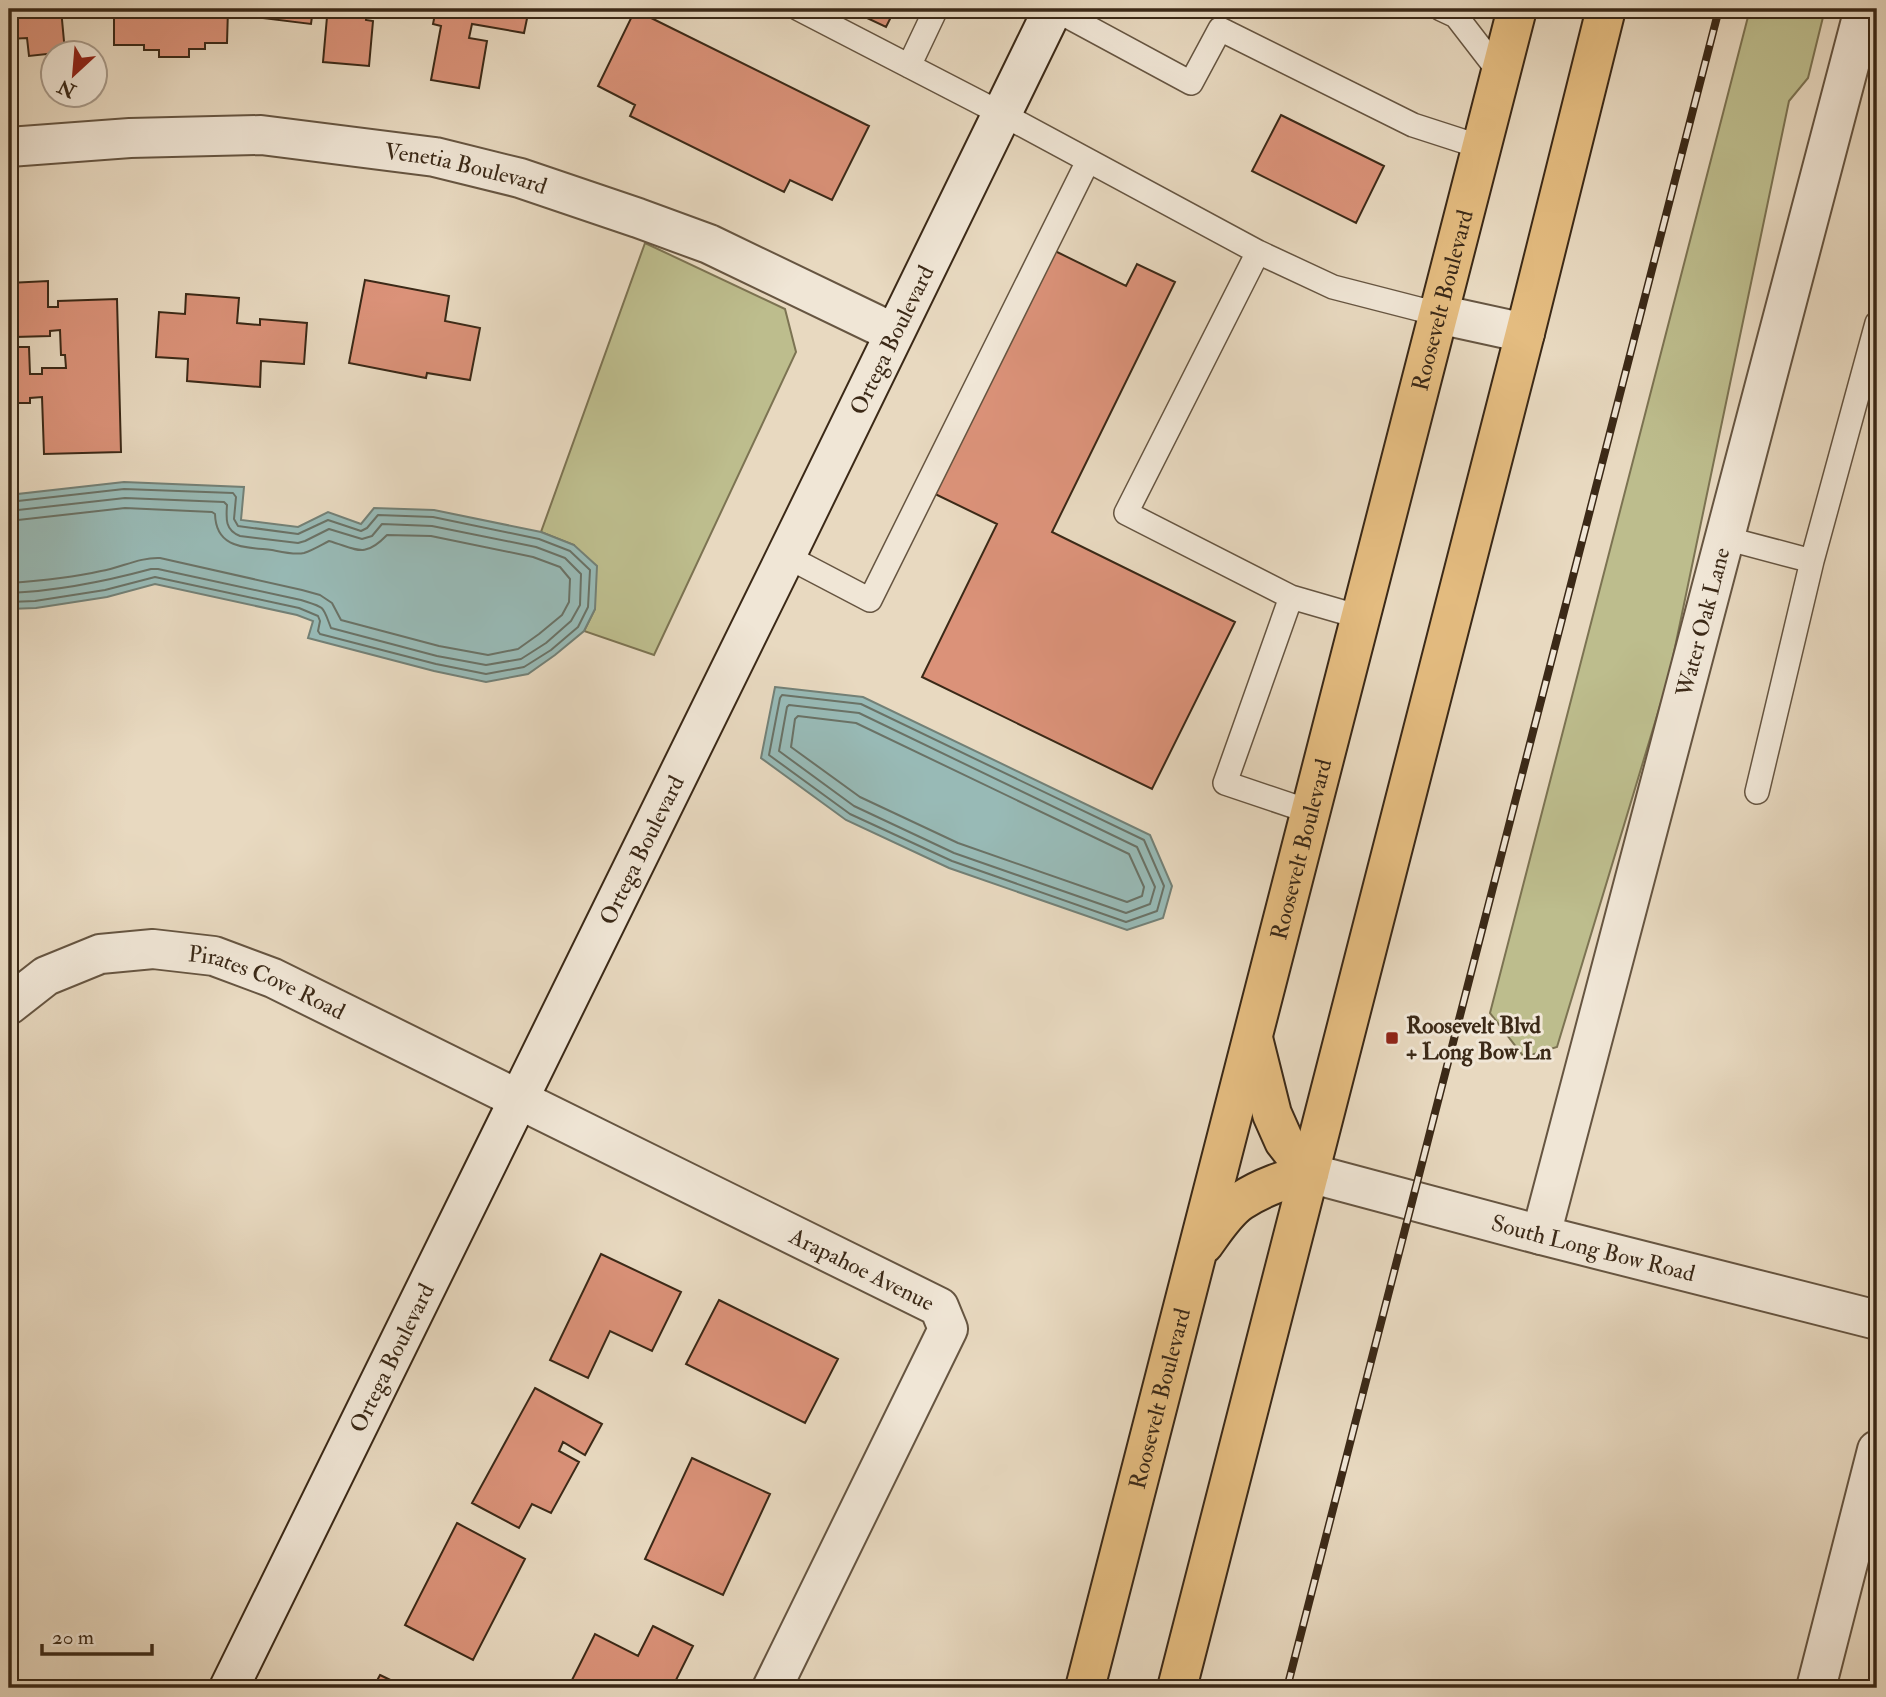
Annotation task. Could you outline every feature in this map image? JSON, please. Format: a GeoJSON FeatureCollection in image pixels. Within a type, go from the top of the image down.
{"type":"FeatureCollection","features":[{"type":"Feature","properties":{"kind":"highway","name":"Roosevelt Boulevard"},"geometry":{"type":"LineString","coordinates":[[1085,1688],[1517,9]]}},
{"type":"Feature","properties":{"kind":"highway"},"geometry":{"type":"LineString","coordinates":[[1177,1688],[1606,9]]}},
{"type":"Feature","properties":{"kind":"highway"},"geometry":{"type":"LineString","coordinates":[[1253,1038],[1272,1114],[1284,1141],[1309,1173]]}},
{"type":"Feature","properties":{"kind":"highway"},"geometry":{"type":"LineString","coordinates":[[1199,1250],[1239,1202],[1270,1185],[1309,1173]]}},
{"type":"Feature","properties":{"kind":"street","name":"Ortega Boulevard"},"geometry":{"type":"LineString","coordinates":[[229,1688],[1053,9]]}},
{"type":"Feature","properties":{"kind":"street","name":"Water Oak Lane"},"geometry":{"type":"LineString","coordinates":[[1541,1235],[1864,9]]}},
{"type":"Feature","properties":{"kind":"street","name":"Venetia Boulevard"},"geometry":{"type":"LineString","coordinates":[[9,147],[130,138],[261,135],[435,157],[520,178],[709,244],[894,333]]}},
{"type":"Feature","properties":{"kind":"street"},"geometry":{"type":"LineString","coordinates":[[1438,314],[1525,333]]}},
{"type":"Feature","properties":{"kind":"street","name":"Pirates Cove Road"},"geometry":{"type":"LineString","coordinates":[[9,1005],[46,976],[100,954],[153,949],[214,956],[273,978],[519,1099]]}},
{"type":"Feature","properties":{"kind":"street","name":"Arapahoe Avenue"},"geometry":{"type":"LineString","coordinates":[[519,1099],[939,1307],[948,1329],[772,1688]]}},
{"type":"Feature","properties":{"kind":"street","name":"South Long Bow Road"},"geometry":{"type":"LineString","coordinates":[[1309,1173],[1877,1321]]}},
{"type":"Feature","properties":{"kind":"street"},"geometry":{"type":"LineString","coordinates":[[1816,1688],[1877,1450]]}},
{"type":"Feature","properties":{"kind":"lane"},"geometry":{"type":"LineString","coordinates":[[799,9],[1002,114],[1258,252],[1334,287],[1438,314]]}},
{"type":"Feature","properties":{"kind":"lane"},"geometry":{"type":"LineString","coordinates":[[909,66],[936,9]]}},
{"type":"Feature","properties":{"kind":"lane"},"geometry":{"type":"LineString","coordinates":[[1053,9],[1191,83],[1220,29],[1413,125],[1480,147]]}},
{"type":"Feature","properties":{"kind":"lane"},"geometry":{"type":"LineString","coordinates":[[1441,9],[1456,16],[1500,73]]}},
{"type":"Feature","properties":{"kind":"lane"},"geometry":{"type":"LineString","coordinates":[[786,556],[870,600],[1088,161]]}},
{"type":"Feature","properties":{"kind":"lane"},"geometry":{"type":"LineString","coordinates":[[1258,252],[1126,513],[1292,597],[1360,617]]}},
{"type":"Feature","properties":{"kind":"lane"},"geometry":{"type":"LineString","coordinates":[[1757,792],[1812,561],[1877,323]]}},
{"type":"Feature","properties":{"kind":"lane"},"geometry":{"type":"LineString","coordinates":[[1725,538],[1812,561]]}},
{"type":"Feature","properties":{"kind":"lane"},"geometry":{"type":"LineString","coordinates":[[1292,597],[1225,783],[1311,811]]}},
{"type":"Feature","properties":{"kind":"green space"},"geometry":{"type":"Polygon","coordinates":[[[1750,9],[1825,9],[1808,78],[1789,101],[1669,676],[1557,1047],[1524,1057],[1490,1013],[1750,9]]]}},
{"type":"Feature","properties":{"kind":"green space"},"geometry":{"type":"Polygon","coordinates":[[[645,243],[785,309],[796,352],[654,655],[584,631],[595,609],[574,545],[541,532],[645,243]]]}},
{"type":"Feature","properties":{"kind":"water"},"geometry":{"type":"Polygon","coordinates":[[[124,482],[244,487],[241,520],[298,527],[328,512],[361,524],[374,508],[434,510],[541,532],[574,545],[597,566],[595,609],[584,631],[528,674],[486,682],[308,638],[313,621],[297,615],[155,584],[107,597],[36,608],[9,609],[9,495],[124,482]]]}},
{"type":"Feature","properties":{"kind":"water"},"geometry":{"type":"Polygon","coordinates":[[[775,687],[863,697],[1150,835],[1172,886],[1163,918],[1127,930],[949,868],[846,820],[761,758],[775,687]]]}},
{"type":"Feature","properties":{"kind":"building"},"geometry":{"type":"Polygon","coordinates":[[[9,9],[61,9],[64,38],[38,38],[38,55],[29,56],[27,38],[9,39],[9,9]]]}},
{"type":"Feature","properties":{"kind":"building"},"geometry":{"type":"Polygon","coordinates":[[[114,9],[228,9],[227,43],[205,43],[205,49],[189,49],[189,57],[159,57],[159,50],[144,50],[144,45],[114,45],[114,9]]]}},
{"type":"Feature","properties":{"kind":"building"},"geometry":{"type":"Polygon","coordinates":[[[263,9],[313,9],[311,24],[262,18],[263,9]]]}},
{"type":"Feature","properties":{"kind":"building"},"geometry":{"type":"Polygon","coordinates":[[[315,9],[367,9],[366,20],[373,21],[369,66],[323,62],[327,17],[337,18],[338,11],[315,9]]]}},
{"type":"Feature","properties":{"kind":"building"},"geometry":{"type":"Polygon","coordinates":[[[436,9],[529,9],[524,33],[472,24],[469,38],[487,41],[479,88],[431,80],[441,26],[433,24],[436,9]]]}},
{"type":"Feature","properties":{"kind":"building"},"geometry":{"type":"Polygon","coordinates":[[[848,9],[895,9],[886,27],[848,9]]]}},
{"type":"Feature","properties":{"kind":"building"},"geometry":{"type":"Polygon","coordinates":[[[635,10],[869,126],[832,200],[790,180],[784,192],[630,116],[635,105],[598,86],[635,10]]]}},
{"type":"Feature","properties":{"kind":"building"},"geometry":{"type":"Polygon","coordinates":[[[1281,115],[1384,166],[1356,223],[1252,171],[1281,115]]]}},
{"type":"Feature","properties":{"kind":"building"},"geometry":{"type":"Polygon","coordinates":[[[1053,250],[1126,286],[1137,264],[1175,282],[1052,532],[1235,622],[1152,789],[922,677],[997,524],[933,493],[1053,250]]]}},
{"type":"Feature","properties":{"kind":"building"},"geometry":{"type":"Polygon","coordinates":[[[365,280],[449,296],[445,321],[480,328],[470,380],[427,373],[426,378],[349,363],[365,280]]]}},
{"type":"Feature","properties":{"kind":"building"},"geometry":{"type":"Polygon","coordinates":[[[48,281],[48,307],[58,307],[58,301],[117,299],[121,452],[44,454],[42,397],[30,398],[30,403],[9,403],[9,283],[48,281]],[[60,330],[50,331],[50,336],[15,337],[15,347],[29,347],[30,374],[42,374],[42,368],[66,368],[65,355],[61,355],[60,330]]]}},
{"type":"Feature","properties":{"kind":"building"},"geometry":{"type":"Polygon","coordinates":[[[186,294],[239,298],[237,323],[260,325],[260,319],[307,323],[304,364],[261,361],[260,387],[187,381],[188,359],[156,357],[159,312],[185,314],[186,294]]]}},
{"type":"Feature","properties":{"kind":"building"},"geometry":{"type":"Polygon","coordinates":[[[601,1254],[681,1292],[652,1351],[610,1331],[588,1378],[550,1360],[601,1254]]]}},
{"type":"Feature","properties":{"kind":"building"},"geometry":{"type":"Polygon","coordinates":[[[719,1300],[838,1359],[805,1423],[686,1364],[719,1300]]]}},
{"type":"Feature","properties":{"kind":"building"},"geometry":{"type":"Polygon","coordinates":[[[535,1388],[602,1424],[585,1455],[563,1442],[559,1451],[579,1462],[551,1513],[532,1504],[519,1528],[472,1503],[535,1388]]]}},
{"type":"Feature","properties":{"kind":"building"},"geometry":{"type":"Polygon","coordinates":[[[692,1458],[770,1494],[723,1595],[645,1559],[692,1458]]]}},
{"type":"Feature","properties":{"kind":"building"},"geometry":{"type":"Polygon","coordinates":[[[457,1523],[525,1559],[473,1660],[405,1625],[457,1523]]]}},
{"type":"Feature","properties":{"kind":"building"},"geometry":{"type":"Polygon","coordinates":[[[653,1626],[693,1646],[672,1688],[568,1688],[595,1634],[638,1656],[653,1626]]]}},
{"type":"Feature","properties":{"kind":"building"},"geometry":{"type":"Polygon","coordinates":[[[380,1675],[407,1688],[373,1688],[380,1675]]]}},
{"type":"Feature","properties":{"kind":"railway"},"geometry":{"type":"LineString","coordinates":[[1287,1688],[1719,9]]}},
{"type":"Feature","properties":{"kind":"place","name":"Roosevelt Blvd + Long Bow Ln"},"geometry":{"type":"Point","coordinates":[1392,1038]}}]}
